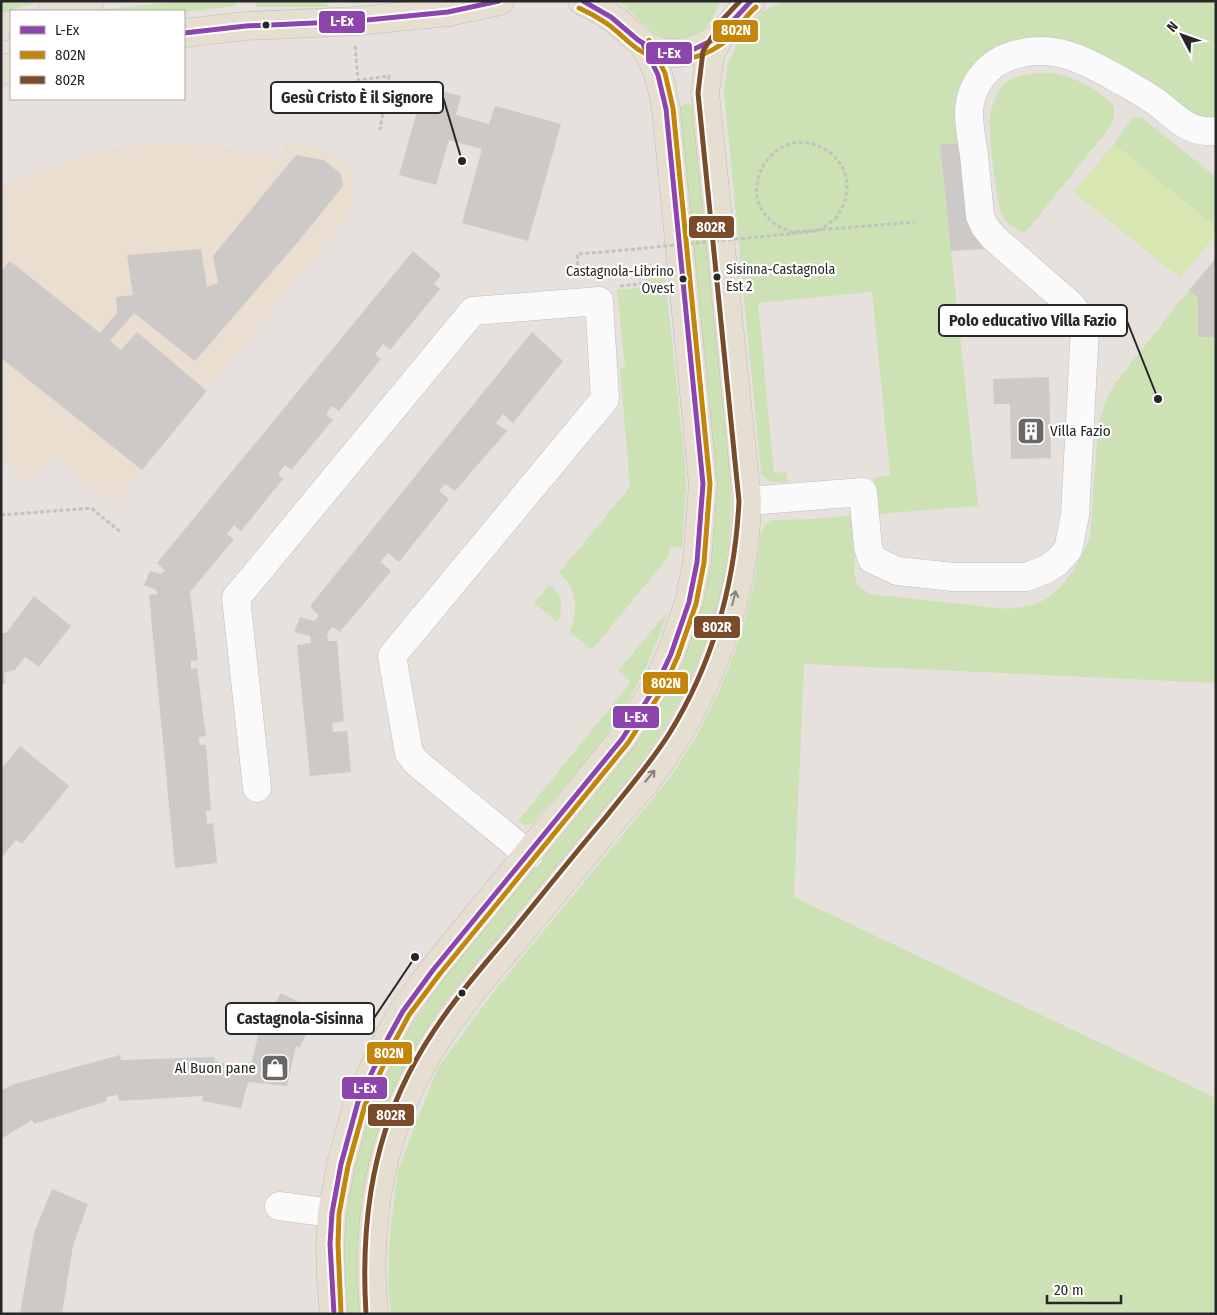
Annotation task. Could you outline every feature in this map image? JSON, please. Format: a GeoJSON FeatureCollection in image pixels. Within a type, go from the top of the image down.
{"type":"FeatureCollection","features":[{"type":"Feature","properties":{"kind":"main road"},"geometry":{"type":"LineString","coordinates":[[56,10],[90,1]]}},
{"type":"Feature","properties":{"kind":"main road"},"geometry":{"type":"LineString","coordinates":[[359,1],[373,1]]}},
{"type":"Feature","properties":{"kind":"main road"},"geometry":{"type":"LineString","coordinates":[[185,33],[246,26],[366,20],[448,12],[500,1]]}},
{"type":"Feature","properties":{"kind":"main road"},"geometry":{"type":"LineString","coordinates":[[582,1],[597,8],[616,21],[643,44],[661,51],[675,53],[693,51],[751,1]]}},
{"type":"Feature","properties":{"kind":"main road"},"geometry":{"type":"LineString","coordinates":[[374,1314],[372,1256],[377,1198],[382,1168],[391,1134],[414,1078],[446,1026],[476,986],[658,766],[680,730],[712,664],[726,628],[743,554],[747,501],[705,93],[710,54],[727,20]]}},
{"type":"Feature","properties":{"kind":"main road"},"geometry":{"type":"LineString","coordinates":[[334,1314],[330,1262],[332,1213],[340,1164],[358,1102],[388,1038],[403,1011],[433,970],[622,739],[656,686],[671,654],[689,602],[699,547],[702,484],[663,90],[654,63],[643,44]]}},
{"type":"Feature","properties":{"kind":"lane"},"geometry":{"type":"LineString","coordinates":[[747,501],[863,492],[868,547],[872,559],[897,571],[953,577],[1026,577],[1045,570],[1057,562],[1068,550],[1075,515],[1085,328],[1080,316],[1071,305],[985,228],[980,216],[969,113],[976,85],[985,72],[996,63],[1010,56],[1042,50],[1058,52],[1076,56],[1131,86],[1158,104],[1185,126],[1204,132],[1216,131]]}},
{"type":"Feature","properties":{"kind":"lane"},"geometry":{"type":"LineString","coordinates":[[256,788],[236,598],[473,311],[599,301],[605,399],[392,656],[409,753],[416,763],[529,855]]}},
{"type":"Feature","properties":{"kind":"lane"},"geometry":{"type":"LineString","coordinates":[[279,1206],[332,1213]]}},
{"type":"Feature","properties":{"kind":"path"},"geometry":{"type":"LineString","coordinates":[[355,45],[358,80],[389,76],[380,130]]}},
{"type":"Feature","properties":{"kind":"path"},"geometry":{"type":"LineString","coordinates":[[579,280],[577,254],[818,231],[822,228],[826,226],[834,219],[845,202],[847,181],[844,171],[839,162],[824,148],[804,142],[794,143],[775,152],[762,167],[758,177],[756,187],[761,208],[773,224],[792,232],[801,232],[818,230],[827,230],[915,222]]}},
{"type":"Feature","properties":{"kind":"path"},"geometry":{"type":"LineString","coordinates":[[616,286],[641,284],[640,276],[682,272]]}},
{"type":"Feature","properties":{"kind":"path"},"geometry":{"type":"LineString","coordinates":[[1,515],[91,508],[122,533]]}},
{"type":"Feature","properties":{"kind":"shaded area"},"geometry":{"type":"Polygon","coordinates":[[[285,141],[329,152],[351,169],[354,209],[114,505],[52,454],[29,482],[6,463],[1,469],[1,188],[77,157],[116,148],[169,143],[217,146],[281,158],[285,141]]]}},
{"type":"Feature","properties":{"kind":"green space"},"geometry":{"type":"Polygon","coordinates":[[[1,1],[42,1],[10,10],[1,13],[1,1]]]}},
{"type":"Feature","properties":{"kind":"green space"},"geometry":{"type":"Polygon","coordinates":[[[182,1],[236,1],[235,6],[185,12],[185,10],[100,10],[182,1]]]}},
{"type":"Feature","properties":{"kind":"green space"},"geometry":{"type":"Polygon","coordinates":[[[255,1],[324,1],[330,7],[256,7],[255,1]]]}},
{"type":"Feature","properties":{"kind":"green space"},"geometry":{"type":"Polygon","coordinates":[[[618,1],[720,1],[710,23],[702,30],[684,39],[673,39],[651,30],[618,1]]]}},
{"type":"Feature","properties":{"kind":"green space"},"geometry":{"type":"Polygon","coordinates":[[[783,1],[1153,1],[1170,3],[1171,1],[1216,1],[1216,119],[1203,121],[1136,81],[1000,52],[963,143],[940,146],[978,506],[876,514],[874,478],[890,475],[872,292],[758,303],[774,473],[786,472],[788,482],[769,481],[761,473],[724,91],[728,63],[739,40],[762,12],[783,1]]]}},
{"type":"Feature","properties":{"kind":"green space"},"geometry":{"type":"Polygon","coordinates":[[[1036,73],[1069,77],[1086,85],[1102,95],[1114,107],[1114,117],[1110,127],[1025,233],[1007,222],[1000,210],[993,168],[990,117],[995,98],[1004,84],[1016,78],[1036,73]]]}},
{"type":"Feature","properties":{"kind":"green space"},"geometry":{"type":"Polygon","coordinates":[[[687,103],[694,108],[730,472],[731,514],[728,548],[723,582],[715,615],[691,678],[658,737],[639,766],[448,997],[424,1032],[404,1069],[387,1107],[374,1147],[364,1188],[359,1229],[358,1272],[361,1314],[346,1314],[344,1250],[350,1187],[365,1125],[389,1066],[439,984],[634,747],[668,691],[703,596],[711,563],[716,481],[679,110],[680,106],[687,103]]]}},
{"type":"Feature","properties":{"kind":"green space"},"geometry":{"type":"Polygon","coordinates":[[[1133,117],[1142,118],[1216,177],[1216,227],[1114,144],[1133,117]]]}},
{"type":"Feature","properties":{"kind":"green space"},"geometry":{"type":"Polygon","coordinates":[[[1114,144],[1216,227],[1216,234],[1180,278],[1074,192],[1114,144]]]}},
{"type":"Feature","properties":{"kind":"green space"},"geometry":{"type":"Polygon","coordinates":[[[665,277],[685,463],[686,488],[682,548],[670,546],[669,556],[592,650],[570,632],[573,624],[575,601],[570,586],[559,573],[630,487],[620,368],[625,368],[617,290],[644,287],[644,278],[665,277]]]}},
{"type":"Feature","properties":{"kind":"green space"},"geometry":{"type":"Polygon","coordinates":[[[1189,290],[1198,298],[1198,336],[1216,337],[1216,683],[804,664],[794,897],[1216,1098],[1216,1314],[391,1314],[388,1285],[390,1230],[398,1171],[438,1068],[492,994],[672,775],[696,737],[720,689],[741,635],[755,577],[761,532],[765,525],[771,520],[860,515],[854,570],[857,585],[870,594],[1008,609],[1042,601],[1051,596],[1072,573],[1090,536],[1098,427],[1106,400],[1115,383],[1189,290]]]}},
{"type":"Feature","properties":{"kind":"green space"},"geometry":{"type":"Polygon","coordinates":[[[549,585],[559,596],[561,612],[557,622],[534,603],[549,585]]]}},
{"type":"Feature","properties":{"kind":"green space"},"geometry":{"type":"Polygon","coordinates":[[[668,611],[652,654],[638,682],[606,735],[532,824],[525,825],[518,821],[631,682],[618,671],[668,611]]]}},
{"type":"Feature","properties":{"kind":"building"},"geometry":{"type":"Polygon","coordinates":[[[424,87],[461,96],[456,115],[489,124],[495,106],[561,124],[528,241],[462,223],[482,149],[449,140],[436,185],[399,175],[424,87]]]}},
{"type":"Feature","properties":{"kind":"building"},"geometry":{"type":"Polygon","coordinates":[[[963,143],[988,241],[983,249],[951,251],[940,145],[963,143]]]}},
{"type":"Feature","properties":{"kind":"building"},"geometry":{"type":"Polygon","coordinates":[[[296,155],[324,160],[341,174],[343,186],[297,243],[195,361],[134,313],[110,341],[121,350],[137,332],[207,391],[142,470],[1,358],[1,271],[10,261],[100,333],[117,313],[116,297],[133,295],[127,255],[201,249],[207,287],[218,283],[213,256],[296,155]]]}},
{"type":"Feature","properties":{"kind":"building"},"geometry":{"type":"Polygon","coordinates":[[[413,251],[441,275],[434,284],[440,289],[390,350],[383,344],[375,354],[381,359],[339,411],[332,406],[326,415],[333,420],[291,470],[285,465],[278,474],[283,479],[241,531],[234,525],[227,534],[234,539],[190,592],[198,660],[191,661],[191,669],[197,668],[206,736],[198,737],[200,745],[206,745],[211,811],[206,811],[207,824],[213,823],[217,863],[175,868],[149,595],[158,594],[155,589],[144,585],[150,571],[161,574],[165,571],[157,563],[413,251]]]}},
{"type":"Feature","properties":{"kind":"building"},"geometry":{"type":"Polygon","coordinates":[[[1216,258],[1216,337],[1198,337],[1198,298],[1189,290],[1216,258]]]}},
{"type":"Feature","properties":{"kind":"building"},"geometry":{"type":"Polygon","coordinates":[[[532,332],[563,361],[513,423],[503,414],[496,423],[507,431],[455,491],[445,484],[439,491],[449,499],[399,562],[388,553],[380,562],[391,571],[340,632],[333,627],[329,630],[328,641],[337,641],[344,721],[332,723],[333,732],[347,731],[351,772],[310,776],[297,645],[311,643],[310,636],[294,632],[300,617],[314,621],[319,616],[310,606],[532,332]]]}},
{"type":"Feature","properties":{"kind":"building","name":"Villa Fazio"},"geometry":{"type":"Polygon","coordinates":[[[1049,377],[1051,458],[1011,459],[1010,404],[994,404],[993,379],[1049,377]]]}},
{"type":"Feature","properties":{"kind":"building"},"geometry":{"type":"Polygon","coordinates":[[[34,596],[71,626],[39,667],[25,657],[15,670],[4,673],[5,684],[1,684],[1,633],[6,633],[34,596]]]}},
{"type":"Feature","properties":{"kind":"building"},"geometry":{"type":"Polygon","coordinates":[[[20,746],[69,786],[22,844],[16,840],[1,858],[1,769],[20,746]]]}},
{"type":"Feature","properties":{"kind":"building"},"geometry":{"type":"Polygon","coordinates":[[[281,993],[317,1011],[300,1047],[296,1046],[287,1086],[248,1082],[241,1108],[202,1101],[203,1096],[119,1101],[118,1095],[106,1097],[107,1101],[34,1124],[32,1120],[1,1139],[1,1091],[14,1084],[120,1055],[121,1060],[215,1057],[214,1061],[250,1069],[258,1036],[281,993]]]}},
{"type":"Feature","properties":{"kind":"building"},"geometry":{"type":"Polygon","coordinates":[[[52,1189],[88,1204],[73,1246],[62,1314],[20,1314],[34,1233],[52,1189]]]}},
{"type":"Feature","properties":{"kind":"transit line","name":"L-Ex"},"geometry":{"type":"LineString","coordinates":[[185,33],[246,26],[357,21],[448,12],[499,1]]}},
{"type":"Feature","properties":{"kind":"transit line","name":"L-Ex"},"geometry":{"type":"LineString","coordinates":[[583,1],[611,17],[638,40],[651,48],[670,53],[690,51],[717,38],[751,1]]}},
{"type":"Feature","properties":{"kind":"transit line","name":"802R"},"geometry":{"type":"LineString","coordinates":[[366,1314],[365,1252],[371,1192],[385,1132],[395,1103],[408,1075],[452,1004],[605,818],[662,745],[698,679],[719,622],[733,562],[739,501],[698,93],[703,51],[724,18],[740,1]]}},
{"type":"Feature","properties":{"kind":"transit line","name":"802N"},"geometry":{"type":"LineString","coordinates":[[579,8],[615,29],[639,50],[660,59],[681,60],[703,54],[722,44],[756,7]]}},
{"type":"Feature","properties":{"kind":"transit line","name":"802N"},"geometry":{"type":"LineString","coordinates":[[341,1313],[338,1244],[339,1214],[348,1166],[365,1105],[395,1041],[409,1015],[439,975],[628,743],[663,689],[678,656],[696,604],[704,563],[710,484],[673,108],[665,73],[649,40]]}},
{"type":"Feature","properties":{"kind":"transit line","name":"L-Ex"},"geometry":{"type":"LineString","coordinates":[[334,1314],[330,1244],[332,1213],[341,1164],[358,1102],[388,1038],[403,1011],[433,970],[622,739],[656,686],[671,654],[689,602],[697,562],[703,484],[666,109],[658,75],[643,44]]}},
{"type":"Feature","properties":{"kind":"place","name":"Gesù Cristo È il Signore"},"geometry":{"type":"Point","coordinates":[462,161]}},
{"type":"Feature","properties":{"kind":"place","name":"Sisinna-Castagnola Est 2"},"geometry":{"type":"Point","coordinates":[717,277]}},
{"type":"Feature","properties":{"kind":"place","name":"Castagnola-Librino Ovest"},"geometry":{"type":"Point","coordinates":[683,279]}},
{"type":"Feature","properties":{"kind":"place","name":"Polo educativo Villa Fazio"},"geometry":{"type":"Point","coordinates":[1158,399]}},
{"type":"Feature","properties":{"kind":"place","name":"Villa Fazio"},"geometry":{"type":"Point","coordinates":[1031,431]}},
{"type":"Feature","properties":{"kind":"place","name":"Castagnola-Sisinna"},"geometry":{"type":"Point","coordinates":[415,957]}},
{"type":"Feature","properties":{"kind":"place","name":"Al Buon pane"},"geometry":{"type":"Point","coordinates":[275,1068]}}]}
